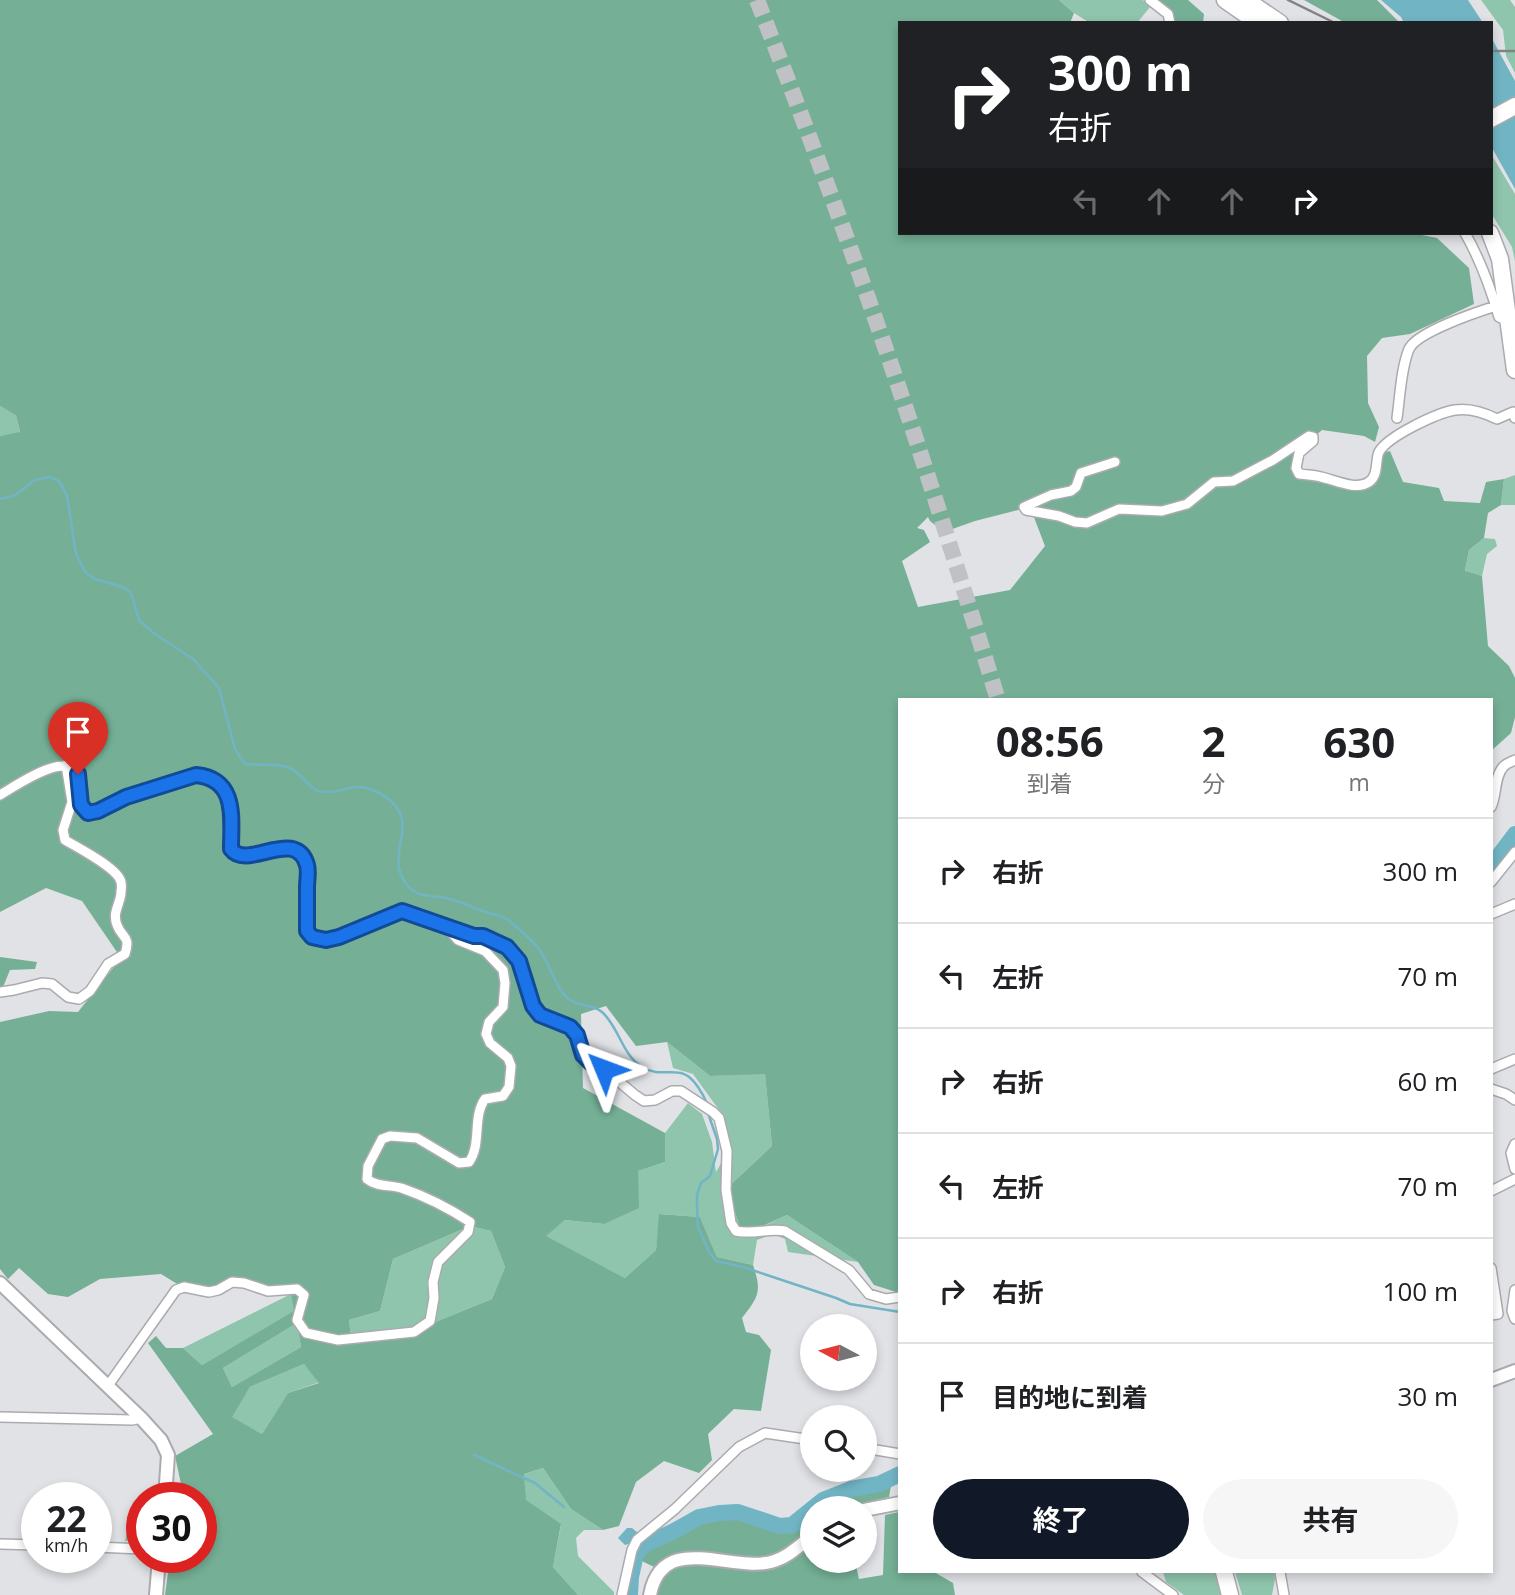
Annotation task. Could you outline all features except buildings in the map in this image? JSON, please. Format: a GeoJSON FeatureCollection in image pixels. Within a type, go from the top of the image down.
{"type":"FeatureCollection","features":[{"type":"Feature","properties":{"kind":"highway"},"geometry":{"type":"LineString","coordinates":[[1225,0],[1255,21]]}},
{"type":"Feature","properties":{"kind":"highway"},"geometry":{"type":"LineString","coordinates":[[1246,0],[1277,21]]}},
{"type":"Feature","properties":{"kind":"highway"},"geometry":{"type":"LineString","coordinates":[[1493,118],[1515,106]]}},
{"type":"Feature","properties":{"kind":"highway"},"geometry":{"type":"LineString","coordinates":[[1480,235],[1509,321],[1515,370]]}},
{"type":"Feature","properties":{"kind":"highway"},"geometry":{"type":"LineString","coordinates":[[1491,235],[1500,259],[1501,303]]}},
{"type":"Feature","properties":{"kind":"highway"},"geometry":{"type":"LineString","coordinates":[[1224,1573],[1230,1595]]}},
{"type":"Feature","properties":{"kind":"street"},"geometry":{"type":"LineString","coordinates":[[1150,0],[1168,14],[1170,21]]}},
{"type":"Feature","properties":{"kind":"street"},"geometry":{"type":"LineString","coordinates":[[1398,418],[1405,365],[1410,347],[1416,340],[1457,319],[1501,303],[1466,235]]}},
{"type":"Feature","properties":{"kind":"street"},"geometry":{"type":"LineString","coordinates":[[1115,462],[1081,473],[1076,487],[1071,491],[1051,495],[1024,507],[1026,510],[1087,523],[1119,509],[1162,511],[1187,504],[1214,482],[1233,481],[1273,460],[1309,436],[1312,441],[1299,453],[1296,468],[1300,474],[1356,486],[1369,481],[1375,473],[1378,453],[1385,444],[1407,429],[1439,415],[1456,410],[1485,413],[1497,419],[1513,412],[1515,418]]}},
{"type":"Feature","properties":{"kind":"street"},"geometry":{"type":"LineString","coordinates":[[1493,804],[1499,775],[1504,766],[1515,760]]}},
{"type":"Feature","properties":{"kind":"street"},"geometry":{"type":"LineString","coordinates":[[0,992],[42,983],[52,984],[68,997],[79,999],[90,991],[108,964],[125,954],[125,936],[117,926],[115,909],[121,896],[121,881],[115,872],[65,840],[63,830],[72,802],[66,765]]}},
{"type":"Feature","properties":{"kind":"street"},"geometry":{"type":"LineString","coordinates":[[0,795],[42,770],[66,765],[78,774],[81,805],[88,813],[126,797],[196,775],[206,776],[218,783],[228,795],[231,806],[231,849],[235,855],[242,857],[276,849],[293,849],[303,855],[307,867],[307,931],[312,937],[326,940],[339,937],[402,911],[474,936],[483,936],[507,947],[519,961],[533,1006],[540,1015],[570,1027],[577,1035],[583,1055],[590,1062],[604,1069],[644,1101],[655,1100],[672,1091],[681,1091],[719,1118],[727,1152],[726,1190],[730,1223],[736,1231],[785,1231],[849,1270],[870,1294],[886,1298],[898,1297]]}},
{"type":"Feature","properties":{"kind":"street"},"geometry":{"type":"LineString","coordinates":[[1493,880],[1515,852]]}},
{"type":"Feature","properties":{"kind":"street"},"geometry":{"type":"LineString","coordinates":[[1493,913],[1515,904]]}},
{"type":"Feature","properties":{"kind":"street"},"geometry":{"type":"LineString","coordinates":[[107,1387],[176,1290],[184,1287],[209,1292],[232,1282],[268,1291],[297,1289],[304,1295],[297,1320],[306,1333],[338,1340],[414,1332],[430,1321],[434,1298],[433,1282],[438,1262],[468,1233],[470,1223],[456,1213],[402,1188],[373,1184],[367,1179],[368,1166],[382,1139],[390,1136],[417,1138],[459,1163],[469,1162],[474,1154],[481,1105],[485,1099],[503,1096],[509,1087],[508,1058],[490,1043],[486,1034],[489,1022],[503,1007],[503,970],[485,951],[458,940],[452,929]]}},
{"type":"Feature","properties":{"kind":"street"},"geometry":{"type":"LineString","coordinates":[[1493,1068],[1515,1059]]}},
{"type":"Feature","properties":{"kind":"street"},"geometry":{"type":"LineString","coordinates":[[1493,1090],[1515,1100]]}},
{"type":"Feature","properties":{"kind":"street"},"geometry":{"type":"LineString","coordinates":[[1515,1144],[1511,1153],[1515,1169]]}},
{"type":"Feature","properties":{"kind":"street"},"geometry":{"type":"LineString","coordinates":[[1493,1190],[1515,1180]]}},
{"type":"Feature","properties":{"kind":"street"},"geometry":{"type":"LineString","coordinates":[[1493,1281],[1498,1314],[1493,1315]]}},
{"type":"Feature","properties":{"kind":"street"},"geometry":{"type":"LineString","coordinates":[[2,1287],[162,1440],[168,1455],[166,1482]]}},
{"type":"Feature","properties":{"kind":"street"},"geometry":{"type":"LineString","coordinates":[[1515,1290],[1512,1311],[1515,1319]]}},
{"type":"Feature","properties":{"kind":"street"},"geometry":{"type":"LineString","coordinates":[[1493,1379],[1515,1371]]}},
{"type":"Feature","properties":{"kind":"street"},"geometry":{"type":"LineString","coordinates":[[0,1417],[141,1418]]}},
{"type":"Feature","properties":{"kind":"street"},"geometry":{"type":"LineString","coordinates":[[622,1595],[632,1550],[637,1540],[675,1509],[739,1447],[765,1433],[800,1438]]}},
{"type":"Feature","properties":{"kind":"street"},"geometry":{"type":"LineString","coordinates":[[877,1450],[898,1454]]}},
{"type":"Feature","properties":{"kind":"street"},"geometry":{"type":"LineString","coordinates":[[877,1507],[898,1503]]}},
{"type":"Feature","properties":{"kind":"street"},"geometry":{"type":"LineString","coordinates":[[0,1544],[21,1545]]}},
{"type":"Feature","properties":{"kind":"street"},"geometry":{"type":"LineString","coordinates":[[650,1595],[658,1573],[670,1562],[687,1557],[770,1562],[788,1555],[800,1546]]}},
{"type":"Feature","properties":{"kind":"street"},"geometry":{"type":"LineString","coordinates":[[156,1595],[158,1573]]}},
{"type":"Feature","properties":{"kind":"street"},"geometry":{"type":"LineString","coordinates":[[1143,1573],[1173,1595]]}},
{"type":"Feature","properties":{"kind":"street"},"geometry":{"type":"LineString","coordinates":[[1156,1582],[1157,1573]]}},
{"type":"Feature","properties":{"kind":"street"},"geometry":{"type":"LineString","coordinates":[[1280,1573],[1284,1595]]}},
{"type":"Feature","properties":{"kind":"green space"},"geometry":{"type":"Polygon","coordinates":[[[0,0],[1059,0],[1074,13],[1071,21],[898,21],[898,235],[1422,235],[1437,238],[1469,268],[1474,304],[1410,334],[1382,338],[1367,356],[1368,403],[1379,427],[1375,442],[1364,436],[1322,430],[1292,457],[1295,478],[1359,490],[1376,484],[1383,453],[1390,451],[1403,482],[1439,488],[1444,501],[1480,503],[1486,482],[1504,479],[1501,505],[1488,513],[1484,538],[1469,550],[1465,571],[1482,576],[1488,646],[1509,666],[1515,678],[1515,717],[1511,733],[1493,749],[1493,698],[898,698],[898,1293],[874,1285],[858,1262],[787,1215],[743,1235],[727,1188],[772,1146],[765,1074],[710,1076],[667,1042],[636,1046],[606,1006],[581,1014],[583,1088],[665,1133],[665,1162],[638,1171],[639,1208],[604,1224],[565,1220],[546,1236],[625,1278],[656,1250],[659,1214],[700,1217],[717,1257],[753,1265],[757,1293],[742,1318],[746,1332],[759,1335],[771,1350],[761,1411],[734,1409],[708,1434],[712,1460],[699,1473],[664,1461],[636,1482],[619,1526],[603,1530],[571,1509],[543,1468],[524,1474],[526,1500],[561,1524],[553,1567],[578,1595],[165,1595],[168,1573],[217,1573],[217,1482],[181,1482],[175,1456],[213,1434],[148,1343],[156,1336],[166,1348],[183,1348],[202,1365],[294,1311],[291,1294],[239,1284],[221,1295],[187,1290],[161,1274],[100,1279],[68,1297],[48,1294],[19,1268],[8,1279],[0,1269],[0,1022],[49,1011],[78,1012],[121,958],[82,901],[46,888],[0,912],[0,436],[20,432],[16,415],[0,406],[0,0]],[[1030,507],[944,532],[928,517],[917,528],[924,530],[930,542],[902,561],[918,607],[1010,590],[1045,546],[1030,507]],[[470,1226],[393,1259],[380,1311],[349,1320],[351,1337],[413,1331],[492,1299],[505,1267],[491,1231],[470,1226]],[[297,1323],[223,1368],[232,1387],[301,1347],[297,1323]],[[304,1364],[250,1387],[232,1417],[262,1434],[288,1393],[319,1383],[304,1364]]]}},
{"type":"Feature","properties":{"kind":"green space"},"geometry":{"type":"Polygon","coordinates":[[[1059,0],[1143,0],[1150,7],[1139,21],[1087,21],[1059,0]]]}},
{"type":"Feature","properties":{"kind":"green space"},"geometry":{"type":"Polygon","coordinates":[[[1158,0],[1188,0],[1204,14],[1203,21],[1174,21],[1172,11],[1158,0]]]}},
{"type":"Feature","properties":{"kind":"green space"},"geometry":{"type":"Polygon","coordinates":[[[1304,0],[1377,0],[1398,21],[1342,21],[1304,0]]]}},
{"type":"Feature","properties":{"kind":"green space"},"geometry":{"type":"Polygon","coordinates":[[[1481,0],[1510,0],[1515,7],[1515,73],[1506,56],[1503,30],[1481,0]]]}},
{"type":"Feature","properties":{"kind":"green space"},"geometry":{"type":"Polygon","coordinates":[[[1493,157],[1515,194],[1515,261],[1512,247],[1493,216],[1493,157]]]}},
{"type":"Feature","properties":{"kind":"green space"},"geometry":{"type":"Polygon","coordinates":[[[0,406],[16,414],[20,433],[0,436],[0,406]]]}},
{"type":"Feature","properties":{"kind":"green space"},"geometry":{"type":"Polygon","coordinates":[[[1515,475],[1515,505],[1501,505],[1504,479],[1515,475]]]}},
{"type":"Feature","properties":{"kind":"green space"},"geometry":{"type":"Polygon","coordinates":[[[1484,538],[1495,539],[1497,546],[1487,554],[1482,576],[1465,572],[1469,550],[1484,538]]]}},
{"type":"Feature","properties":{"kind":"green space"},"geometry":{"type":"Polygon","coordinates":[[[0,957],[37,962],[35,969],[10,970],[3,987],[0,987],[0,957]]]}},
{"type":"Feature","properties":{"kind":"green space"},"geometry":{"type":"Polygon","coordinates":[[[667,1042],[710,1076],[765,1073],[772,1146],[727,1188],[744,1235],[787,1215],[858,1262],[788,1252],[785,1239],[773,1234],[757,1240],[753,1265],[717,1257],[700,1217],[660,1214],[656,1250],[625,1278],[545,1236],[565,1220],[604,1224],[638,1171],[665,1162],[665,1133],[688,1103],[702,1114],[712,1142],[716,1172],[730,1148],[722,1114],[693,1074],[673,1068],[667,1042]]]}},
{"type":"Feature","properties":{"kind":"green space"},"geometry":{"type":"Polygon","coordinates":[[[470,1226],[491,1231],[505,1267],[492,1299],[413,1331],[351,1337],[349,1320],[380,1311],[393,1259],[470,1226]]]}},
{"type":"Feature","properties":{"kind":"green space"},"geometry":{"type":"Polygon","coordinates":[[[291,1294],[295,1311],[202,1365],[183,1348],[291,1294]]]}},
{"type":"Feature","properties":{"kind":"green space"},"geometry":{"type":"Polygon","coordinates":[[[297,1323],[301,1347],[232,1387],[223,1368],[297,1323]]]}},
{"type":"Feature","properties":{"kind":"green space"},"geometry":{"type":"Polygon","coordinates":[[[304,1364],[320,1382],[288,1393],[262,1434],[231,1417],[250,1387],[304,1364]]]}},
{"type":"Feature","properties":{"kind":"green space"},"geometry":{"type":"Polygon","coordinates":[[[543,1468],[571,1509],[603,1530],[584,1530],[576,1538],[578,1556],[614,1595],[578,1595],[553,1567],[561,1525],[525,1500],[524,1474],[543,1468]]]}},
{"type":"Feature","properties":{"kind":"green space"},"geometry":{"type":"Polygon","coordinates":[[[891,1486],[889,1497],[877,1500],[877,1496],[841,1496],[891,1486]]]}},
{"type":"Feature","properties":{"kind":"green space"},"geometry":{"type":"Polygon","coordinates":[[[898,1512],[898,1573],[936,1573],[953,1583],[955,1595],[656,1595],[665,1572],[633,1557],[639,1542],[701,1520],[738,1515],[779,1528],[793,1528],[800,1522],[800,1573],[858,1573],[859,1579],[883,1575],[885,1515],[898,1512]]]}},
{"type":"Feature","properties":{"kind":"green space"},"geometry":{"type":"Polygon","coordinates":[[[1163,1573],[1215,1573],[1221,1595],[1184,1595],[1166,1582],[1163,1573]]]}},
{"type":"Feature","properties":{"kind":"green space"},"geometry":{"type":"Polygon","coordinates":[[[1235,1573],[1274,1573],[1272,1595],[1242,1595],[1235,1573]]]}},
{"type":"Feature","properties":{"kind":"water"},"geometry":{"type":"Polygon","coordinates":[[[1381,0],[1468,0],[1482,21],[1403,21],[1381,0]]]}},
{"type":"Feature","properties":{"kind":"water"},"geometry":{"type":"Polygon","coordinates":[[[1493,41],[1515,81],[1515,189],[1493,150],[1493,41]]]}},
{"type":"Feature","properties":{"kind":"water"},"geometry":{"type":"Polygon","coordinates":[[[627,1528],[638,1533],[631,1543],[625,1545],[618,1538],[627,1528]]]}},
{"type":"Feature","properties":{"kind":"waterway"},"geometry":{"type":"LineString","coordinates":[[0,499],[14,496],[35,480],[50,477],[59,481],[67,496],[76,554],[85,572],[95,579],[123,587],[131,593],[139,620],[152,632],[193,659],[219,688],[235,749],[245,764],[287,767],[318,791],[331,792],[362,787],[387,798],[402,818],[398,862],[400,873],[411,889],[420,894],[451,899],[507,919],[538,948],[566,997],[576,1003],[599,1009],[608,1018],[635,1062],[650,1071],[685,1074],[698,1087],[707,1106]]}},
{"type":"Feature","properties":{"kind":"waterway"},"geometry":{"type":"LineString","coordinates":[[1493,863],[1515,834]]}},
{"type":"Feature","properties":{"kind":"waterway"},"geometry":{"type":"LineString","coordinates":[[708,1113],[718,1149],[710,1176],[701,1183],[697,1195],[698,1227],[716,1261],[743,1267],[850,1304],[898,1312]]}},
{"type":"Feature","properties":{"kind":"waterway"},"geometry":{"type":"LineString","coordinates":[[474,1455],[535,1483],[564,1507]]}},
{"type":"Feature","properties":{"kind":"waterway"},"geometry":{"type":"LineString","coordinates":[[630,1595],[636,1554],[644,1545],[699,1517],[738,1512],[780,1526],[792,1525],[823,1500],[851,1489],[879,1484],[898,1475]]}},
{"type":"Feature","properties":{"kind":"tunnel"},"geometry":{"type":"LineString","coordinates":[[757,0],[822,170],[883,342],[997,698]]}},
{"type":"Feature","properties":{"kind":"railway"},"geometry":{"type":"LineString","coordinates":[[1288,0],[1331,21]]}},
{"type":"Feature","properties":{"kind":"railway"},"geometry":{"type":"LineString","coordinates":[[1493,51],[1515,51]]}},
{"type":"Feature","properties":{"kind":"route"},"geometry":{"type":"LineString","coordinates":[[78,774],[81,805],[88,813],[126,797],[196,775],[206,776],[218,783],[228,795],[231,806],[231,849],[235,855],[242,857],[276,849],[293,849],[303,855],[307,867],[307,931],[312,937],[326,940],[339,937],[402,911],[474,936],[483,936],[507,947],[519,961],[533,1006],[540,1015],[570,1027],[577,1035],[583,1055],[604,1069]]}}]}
